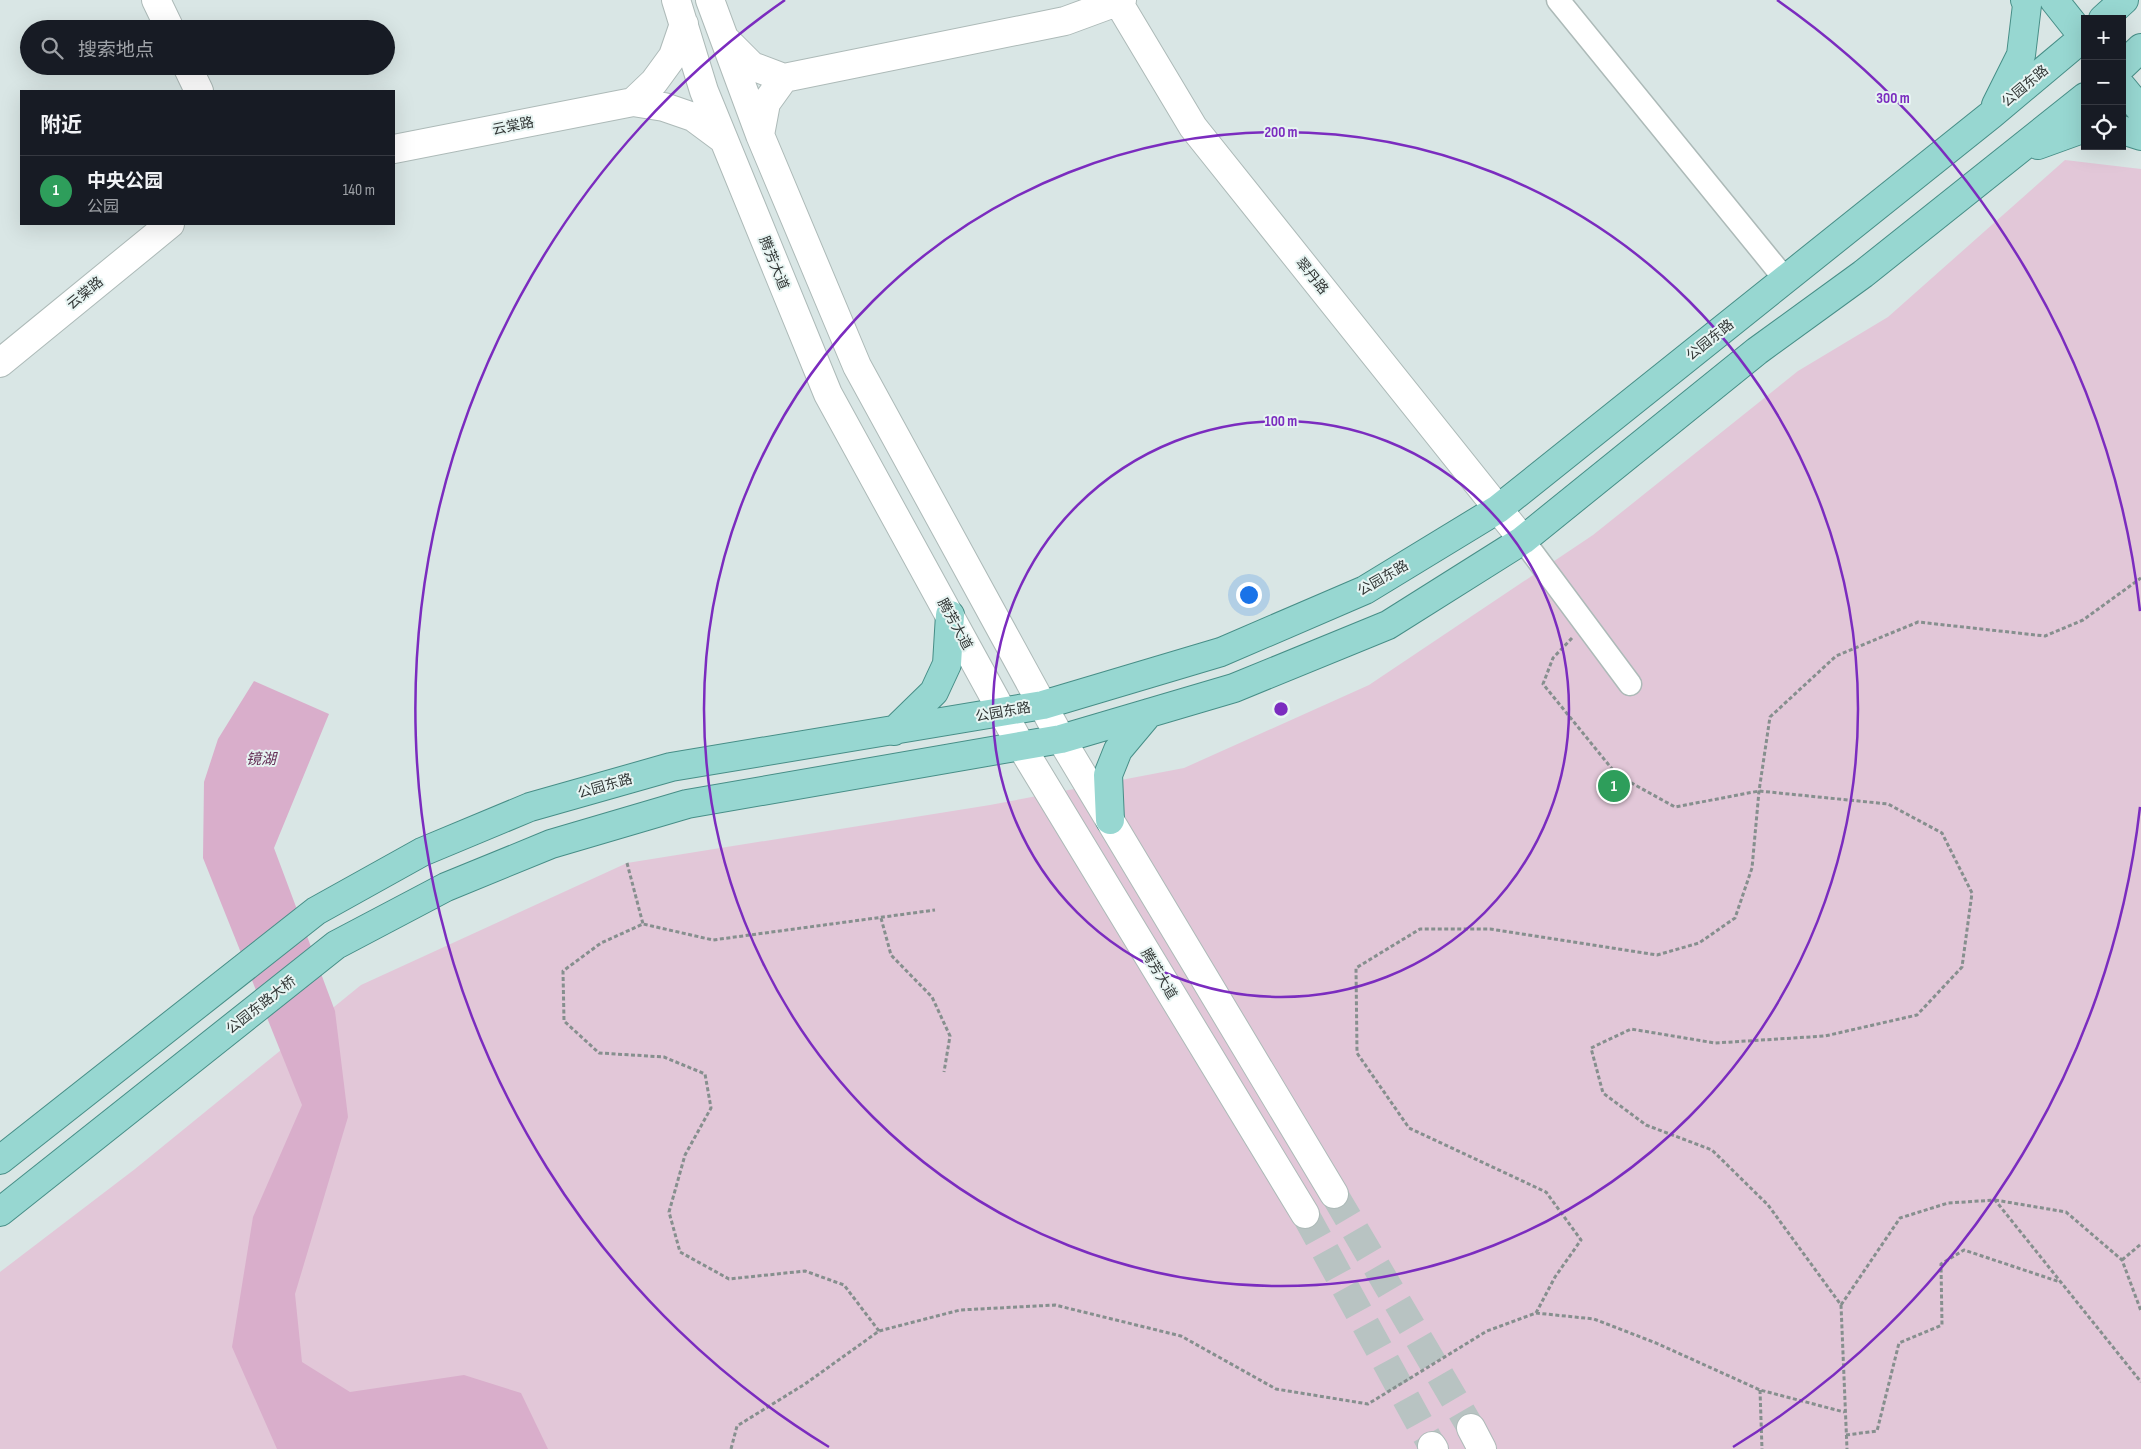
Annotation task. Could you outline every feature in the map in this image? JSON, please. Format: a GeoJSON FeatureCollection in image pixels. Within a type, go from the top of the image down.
{"type":"FeatureCollection","features":[{"type":"Feature","properties":{"kind":"main road"},"geometry":{"type":"LineString","coordinates":[[156,0],[166,20]]}},
{"type":"Feature","properties":{"kind":"main road"},"geometry":{"type":"LineString","coordinates":[[710,0],[760,135],[857,366],[1061,739],[1334,1194]]}},
{"type":"Feature","properties":{"kind":"main road"},"geometry":{"type":"LineString","coordinates":[[1992,114],[2021,54],[2025,0]]}},
{"type":"Feature","properties":{"kind":"main road"},"geometry":{"type":"LineString","coordinates":[[2054,0],[2081,33]]}},
{"type":"Feature","properties":{"kind":"main road"},"geometry":{"type":"LineString","coordinates":[[2107,15],[2124,0]]}},
{"type":"Feature","properties":{"kind":"main road"},"geometry":{"type":"LineString","coordinates":[[722,36],[752,66],[784,78],[1064,21],[1119,1]]}},
{"type":"Feature","properties":{"kind":"main road","name":"翠丹路"},"geometry":{"type":"LineString","coordinates":[[1119,1],[1193,127],[1523,540]]}},
{"type":"Feature","properties":{"kind":"main road"},"geometry":{"type":"LineString","coordinates":[[633,102],[654,82],[673,56],[680,12]]}},
{"type":"Feature","properties":{"kind":"main road","name":"腾芳大道"},"geometry":{"type":"LineString","coordinates":[[680,12],[704,90],[828,394],[1021,746],[1305,1214]]}},
{"type":"Feature","properties":{"kind":"main road","name":"公园东路"},"geometry":{"type":"LineString","coordinates":[[0,1160],[316,911],[422,852],[530,807],[671,767],[894,731],[1043,704],[1221,652],[1365,590],[1498,509],[1992,114],[2081,40]]}},
{"type":"Feature","properties":{"kind":"main road"},"geometry":{"type":"LineString","coordinates":[[2126,62],[2141,48]]}},
{"type":"Feature","properties":{"kind":"main road"},"geometry":{"type":"LineString","coordinates":[[191,75],[199,90]]}},
{"type":"Feature","properties":{"kind":"main road"},"geometry":{"type":"LineString","coordinates":[[760,135],[766,103],[784,78]]}},
{"type":"Feature","properties":{"kind":"main road"},"geometry":{"type":"LineString","coordinates":[[2126,92],[2141,110]]}},
{"type":"Feature","properties":{"kind":"main road"},"geometry":{"type":"LineString","coordinates":[[1021,746],[1061,739],[1234,688],[1388,625],[1523,540],[1757,351],[1863,274],[2081,100]]}},
{"type":"Feature","properties":{"kind":"main road"},"geometry":{"type":"LineString","coordinates":[[633,102],[664,107],[693,118],[724,140]]}},
{"type":"Feature","properties":{"kind":"main road","name":"云棠路"},"geometry":{"type":"LineString","coordinates":[[395,150],[633,102]]}},
{"type":"Feature","properties":{"kind":"main road"},"geometry":{"type":"LineString","coordinates":[[2011,155],[2081,129]]}},
{"type":"Feature","properties":{"kind":"main road"},"geometry":{"type":"LineString","coordinates":[[2126,131],[2141,136]]}},
{"type":"Feature","properties":{"kind":"main road","name":"云棠路"},"geometry":{"type":"LineString","coordinates":[[0,363],[169,225]]}},
{"type":"Feature","properties":{"kind":"main road"},"geometry":{"type":"LineString","coordinates":[[894,731],[934,692],[947,664],[950,615]]}},
{"type":"Feature","properties":{"kind":"main road"},"geometry":{"type":"LineString","coordinates":[[1110,820],[1108,775],[1118,750],[1149,713]]}},
{"type":"Feature","properties":{"kind":"main road","name":"公园东路大桥"},"geometry":{"type":"LineString","coordinates":[[0,1212],[336,945],[446,887],[550,844],[687,804],[1021,746]]}},
{"type":"Feature","properties":{"kind":"street"},"geometry":{"type":"LineString","coordinates":[[1558,0],[1785,279]]}},
{"type":"Feature","properties":{"kind":"street"},"geometry":{"type":"LineString","coordinates":[[1523,540],[1630,684]]}},
{"type":"Feature","properties":{"kind":"path"},"geometry":{"type":"LineString","coordinates":[[1536,1314],[1556,1277],[1581,1240],[1546,1192],[1409,1128],[1357,1053],[1356,968],[1420,928],[1490,929],[1657,955],[1699,943],[1735,918],[1752,868],[1759,791],[1770,717],[1836,656],[1918,622],[2045,636],[2083,620],[2141,578]]}},
{"type":"Feature","properties":{"kind":"path"},"geometry":{"type":"LineString","coordinates":[[1574,637],[1553,658],[1543,684],[1617,775],[1675,806],[1759,791],[1888,804],[1942,833],[1972,893],[1962,967],[1917,1016],[1825,1036],[1715,1043],[1631,1029],[1591,1048],[1603,1093],[1646,1125],[1712,1150],[1768,1205],[1842,1305]]}},
{"type":"Feature","properties":{"kind":"path"},"geometry":{"type":"LineString","coordinates":[[627,863],[643,924]]}},
{"type":"Feature","properties":{"kind":"path"},"geometry":{"type":"LineString","coordinates":[[878,1331],[844,1285],[805,1272],[729,1279],[680,1252],[669,1212],[685,1154],[712,1108],[705,1074],[664,1057],[599,1053],[564,1021],[562,971],[601,943],[643,924],[712,940],[935,910]]}},
{"type":"Feature","properties":{"kind":"path"},"geometry":{"type":"LineString","coordinates":[[881,918],[891,955],[932,997],[950,1036],[944,1072]]}},
{"type":"Feature","properties":{"kind":"path"},"geometry":{"type":"LineString","coordinates":[[1995,1200],[2141,1382]]}},
{"type":"Feature","properties":{"kind":"path"},"geometry":{"type":"LineString","coordinates":[[1846,1449],[1842,1305],[1900,1218],[1948,1203],[1995,1200],[2066,1212],[2122,1260],[2141,1311]]}},
{"type":"Feature","properties":{"kind":"path"},"geometry":{"type":"LineString","coordinates":[[2122,1260],[2141,1244]]}},
{"type":"Feature","properties":{"kind":"path"},"geometry":{"type":"LineString","coordinates":[[1846,1435],[1877,1431],[1899,1343],[1942,1325],[1941,1264],[1964,1250],[2061,1282]]}},
{"type":"Feature","properties":{"kind":"path"},"geometry":{"type":"LineString","coordinates":[[731,1449],[737,1426],[805,1384],[878,1331],[960,1310],[1055,1305],[1181,1336],[1276,1389],[1368,1404],[1487,1331],[1536,1314],[1594,1319],[1656,1343],[1760,1390],[1844,1412]]}},
{"type":"Feature","properties":{"kind":"path"},"geometry":{"type":"LineString","coordinates":[[1760,1390],[1762,1449]]}},
{"type":"Feature","properties":{"kind":"shaded area"},"geometry":{"type":"Polygon","coordinates":[[[2065,160],[2141,169],[2141,1449],[0,1449],[0,1272],[135,1169],[361,985],[627,863],[990,805],[1184,768],[1369,685],[1593,535],[1798,371],[1888,317],[2065,160]]]}},
{"type":"Feature","properties":{"kind":"water","name":"镜湖"},"geometry":{"type":"Polygon","coordinates":[[[254,681],[329,714],[274,848],[335,1011],[348,1117],[295,1294],[302,1362],[350,1392],[464,1375],[521,1393],[548,1449],[277,1449],[232,1347],[253,1217],[302,1105],[203,858],[204,782],[218,739],[254,681]]]}},
{"type":"Feature","properties":{"kind":"tunnel"},"geometry":{"type":"LineString","coordinates":[[1334,1194],[1471,1428]]}},
{"type":"Feature","properties":{"kind":"tunnel"},"geometry":{"type":"LineString","coordinates":[[1305,1214],[1432,1446]]}},
{"type":"Feature","properties":{"kind":"place","name":"中央公园"},"geometry":{"type":"Point","coordinates":[1614,786]}}]}
